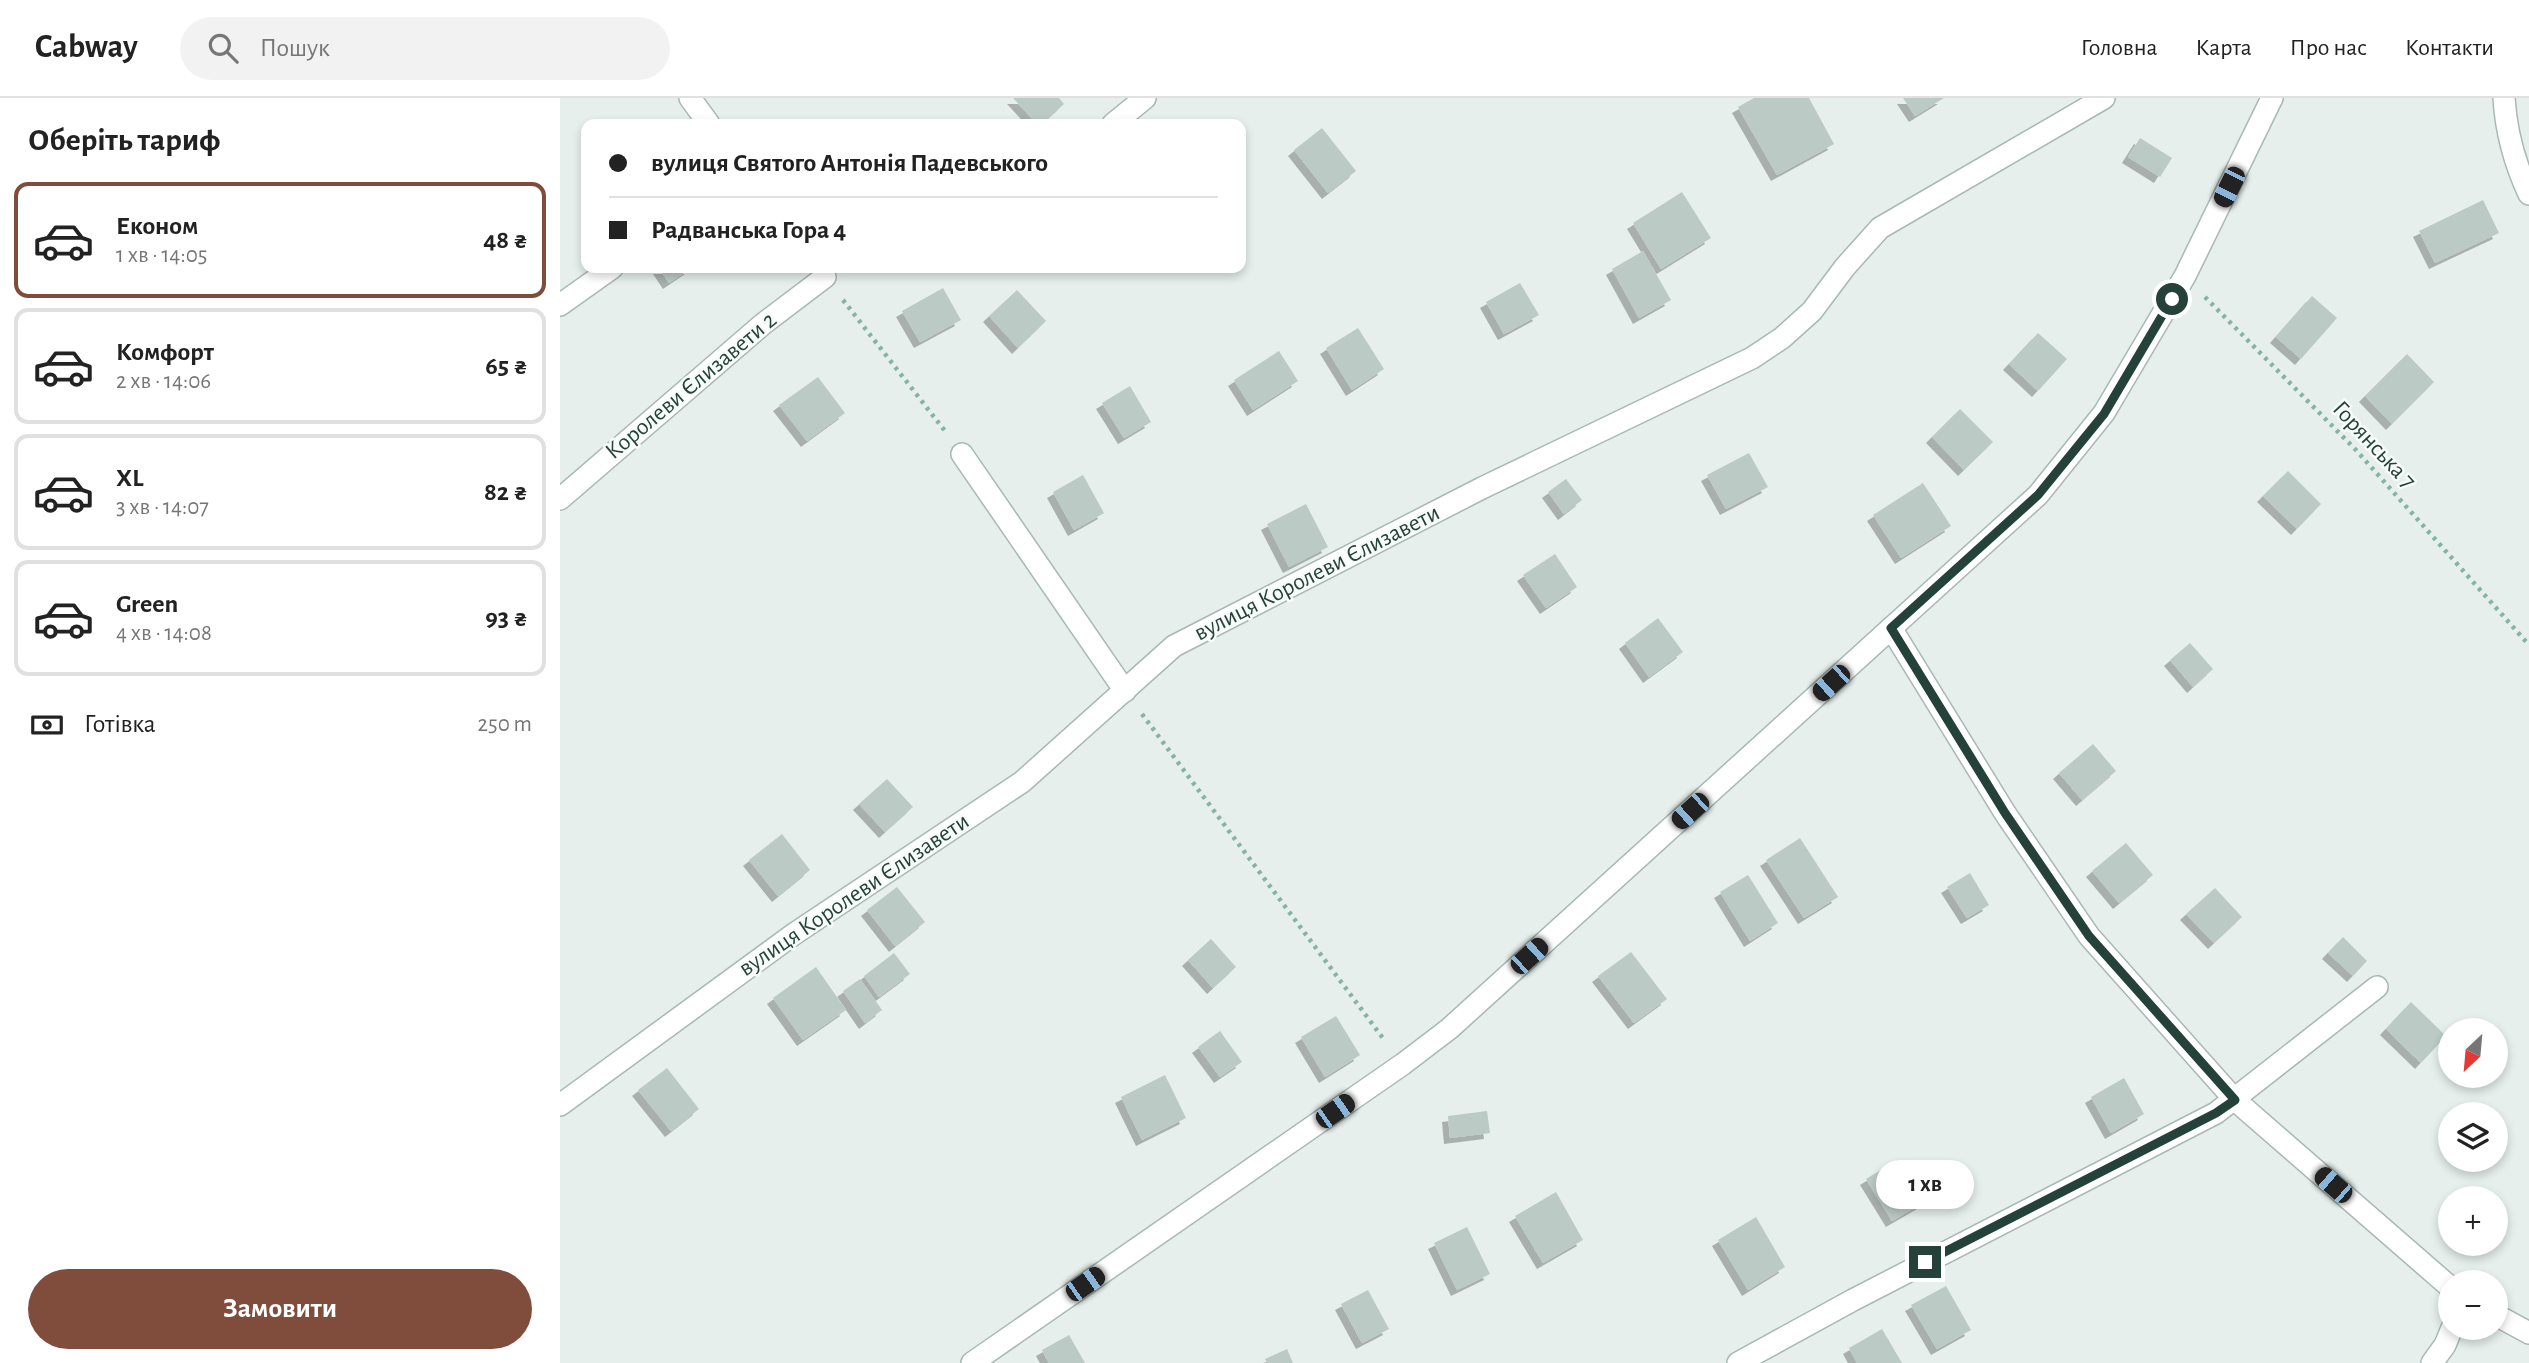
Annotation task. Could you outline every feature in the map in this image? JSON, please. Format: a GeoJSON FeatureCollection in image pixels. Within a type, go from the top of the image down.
{"type":"FeatureCollection","features":[{"type":"Feature","properties":{"kind":"street"},"geometry":{"type":"LineString","coordinates":[[690,98],[705,119]]}},
{"type":"Feature","properties":{"kind":"street"},"geometry":{"type":"LineString","coordinates":[[1119,119],[1145,98]]}},
{"type":"Feature","properties":{"kind":"street","name":"вулиця Королеви Єлизавети"},"geometry":{"type":"LineString","coordinates":[[560,1105],[793,934],[1022,782],[1174,646],[1482,488],[1752,358],[1782,338],[1812,311],[1845,267],[1880,228],[2104,98]]}},
{"type":"Feature","properties":{"kind":"street"},"geometry":{"type":"LineString","coordinates":[[972,1363],[1403,1064],[1449,1029],[2038,495],[2104,414],[2185,276],[2272,98]]}},
{"type":"Feature","properties":{"kind":"street"},"geometry":{"type":"LineString","coordinates":[[2504,98],[2505,117],[2518,171],[2529,194]]}},
{"type":"Feature","properties":{"kind":"street"},"geometry":{"type":"LineString","coordinates":[[560,305],[605,273]]}},
{"type":"Feature","properties":{"kind":"street","name":"Королеви Єлизавети 2"},"geometry":{"type":"LineString","coordinates":[[560,499],[763,324],[825,276]]}},
{"type":"Feature","properties":{"kind":"street"},"geometry":{"type":"LineString","coordinates":[[962,454],[1125,691]]}},
{"type":"Feature","properties":{"kind":"street"},"geometry":{"type":"LineString","coordinates":[[1891,628],[2005,813],[2089,936],[2235,1100],[2438,1277]]}},
{"type":"Feature","properties":{"kind":"street"},"geometry":{"type":"LineString","coordinates":[[1738,1363],[1853,1300],[2216,1113],[2378,987]]}},
{"type":"Feature","properties":{"kind":"street"},"geometry":{"type":"LineString","coordinates":[[2508,1322],[2529,1333]]}},
{"type":"Feature","properties":{"kind":"street"},"geometry":{"type":"LineString","coordinates":[[2432,1363],[2447,1340]]}},
{"type":"Feature","properties":{"kind":"path"},"geometry":{"type":"LineString","coordinates":[[825,276],[962,454]]}},
{"type":"Feature","properties":{"kind":"path","name":"Горянська 7"},"geometry":{"type":"LineString","coordinates":[[2185,276],[2356,450],[2529,645]]}},
{"type":"Feature","properties":{"kind":"path"},"geometry":{"type":"LineString","coordinates":[[1125,691],[1403,1064]]}},
{"type":"Feature","properties":{"kind":"building"},"geometry":{"type":"Polygon","coordinates":[[[1013,98],[1059,98],[1064,104],[1048,119],[1032,119],[1013,98]]]}},
{"type":"Feature","properties":{"kind":"building"},"geometry":{"type":"Polygon","coordinates":[[[1754,98],[1809,98],[1834,144],[1777,175],[1738,107],[1754,98]]]}},
{"type":"Feature","properties":{"kind":"building"},"geometry":{"type":"Polygon","coordinates":[[[1903,98],[1944,98],[1915,116],[1903,98]]]}},
{"type":"Feature","properties":{"kind":"building"},"geometry":{"type":"Polygon","coordinates":[[[1322,128],[1356,171],[1328,193],[1294,150],[1322,128]]]}},
{"type":"Feature","properties":{"kind":"building"},"geometry":{"type":"Polygon","coordinates":[[[2140,138],[2172,158],[2160,177],[2128,157],[2140,138]]]}},
{"type":"Feature","properties":{"kind":"building"},"geometry":{"type":"Polygon","coordinates":[[[1682,192],[1711,238],[1661,269],[1633,223],[1682,192]]]}},
{"type":"Feature","properties":{"kind":"building"},"geometry":{"type":"Polygon","coordinates":[[[2483,200],[2499,233],[2435,263],[2419,231],[2483,200]]]}},
{"type":"Feature","properties":{"kind":"building"},"geometry":{"type":"Polygon","coordinates":[[[1643,251],[1671,300],[1639,318],[1612,269],[1643,251]]]}},
{"type":"Feature","properties":{"kind":"building"},"geometry":{"type":"Polygon","coordinates":[[[662,273],[684,273],[669,283],[662,273]]]}},
{"type":"Feature","properties":{"kind":"building"},"geometry":{"type":"Polygon","coordinates":[[[1520,283],[1539,315],[1504,334],[1486,302],[1520,283]]]}},
{"type":"Feature","properties":{"kind":"building"},"geometry":{"type":"Polygon","coordinates":[[[943,288],[961,320],[920,342],[902,311],[943,288]]]}},
{"type":"Feature","properties":{"kind":"building"},"geometry":{"type":"Polygon","coordinates":[[[1017,290],[1046,321],[1018,348],[989,316],[1017,290]]]}},
{"type":"Feature","properties":{"kind":"building"},"geometry":{"type":"Polygon","coordinates":[[[2312,296],[2337,318],[2301,359],[2276,337],[2312,296]]]}},
{"type":"Feature","properties":{"kind":"building"},"geometry":{"type":"Polygon","coordinates":[[[1358,328],[1384,369],[1352,390],[1326,348],[1358,328]]]}},
{"type":"Feature","properties":{"kind":"building"},"geometry":{"type":"Polygon","coordinates":[[[2038,333],[2067,359],[2038,391],[2009,364],[2038,333]]]}},
{"type":"Feature","properties":{"kind":"building"},"geometry":{"type":"Polygon","coordinates":[[[1279,351],[1298,381],[1253,410],[1234,380],[1279,351]]]}},
{"type":"Feature","properties":{"kind":"building"},"geometry":{"type":"Polygon","coordinates":[[[2407,354],[2434,382],[2392,424],[2365,396],[2407,354]]]}},
{"type":"Feature","properties":{"kind":"building"},"geometry":{"type":"Polygon","coordinates":[[[818,377],[845,413],[807,441],[779,405],[818,377]]]}},
{"type":"Feature","properties":{"kind":"building"},"geometry":{"type":"Polygon","coordinates":[[[1130,386],[1151,422],[1124,438],[1102,403],[1130,386]]]}},
{"type":"Feature","properties":{"kind":"building"},"geometry":{"type":"Polygon","coordinates":[[[1960,409],[1993,442],[1964,470],[1932,437],[1960,409]]]}},
{"type":"Feature","properties":{"kind":"building"},"geometry":{"type":"Polygon","coordinates":[[[1749,453],[1768,487],[1726,509],[1707,475],[1749,453]]]}},
{"type":"Feature","properties":{"kind":"building"},"geometry":{"type":"Polygon","coordinates":[[[2288,471],[2321,504],[2297,529],[2263,496],[2288,471]]]}},
{"type":"Feature","properties":{"kind":"building"},"geometry":{"type":"Polygon","coordinates":[[[1083,475],[1104,513],[1074,530],[1053,492],[1083,475]]]}},
{"type":"Feature","properties":{"kind":"building"},"geometry":{"type":"Polygon","coordinates":[[[1566,479],[1582,500],[1564,514],[1548,492],[1566,479]]]}},
{"type":"Feature","properties":{"kind":"building"},"geometry":{"type":"Polygon","coordinates":[[[1923,483],[1951,526],[1901,558],[1873,515],[1923,483]]]}},
{"type":"Feature","properties":{"kind":"building"},"geometry":{"type":"Polygon","coordinates":[[[1306,504],[1328,547],[1289,567],[1267,524],[1306,504]]]}},
{"type":"Feature","properties":{"kind":"building"},"geometry":{"type":"Polygon","coordinates":[[[1555,554],[1577,587],[1546,608],[1523,575],[1555,554]]]}},
{"type":"Feature","properties":{"kind":"building"},"geometry":{"type":"Polygon","coordinates":[[[1658,618],[1683,652],[1649,677],[1625,643],[1658,618]]]}},
{"type":"Feature","properties":{"kind":"building"},"geometry":{"type":"Polygon","coordinates":[[[2190,643],[2213,669],[2193,687],[2170,660],[2190,643]]]}},
{"type":"Feature","properties":{"kind":"building"},"geometry":{"type":"Polygon","coordinates":[[[2093,744],[2116,771],[2082,800],[2059,773],[2093,744]]]}},
{"type":"Feature","properties":{"kind":"building"},"geometry":{"type":"Polygon","coordinates":[[[887,779],[913,807],[885,832],[859,804],[887,779]]]}},
{"type":"Feature","properties":{"kind":"building"},"geometry":{"type":"Polygon","coordinates":[[[782,834],[810,870],[778,896],[749,860],[782,834]]]}},
{"type":"Feature","properties":{"kind":"building"},"geometry":{"type":"Polygon","coordinates":[[[1800,838],[1838,897],[1804,918],[1766,860],[1800,838]]]}},
{"type":"Feature","properties":{"kind":"building"},"geometry":{"type":"Polygon","coordinates":[[[2126,843],[2153,875],[2119,903],[2092,871],[2126,843]]]}},
{"type":"Feature","properties":{"kind":"building"},"geometry":{"type":"Polygon","coordinates":[[[1970,873],[1989,905],[1967,918],[1947,887],[1970,873]]]}},
{"type":"Feature","properties":{"kind":"building"},"geometry":{"type":"Polygon","coordinates":[[[1748,875],[1778,923],[1750,941],[1720,892],[1748,875]]]}},
{"type":"Feature","properties":{"kind":"building"},"geometry":{"type":"Polygon","coordinates":[[[897,887],[925,922],[895,946],[867,910],[897,887]]]}},
{"type":"Feature","properties":{"kind":"building"},"geometry":{"type":"Polygon","coordinates":[[[2215,888],[2242,917],[2214,943],[2186,914],[2215,888]]]}},
{"type":"Feature","properties":{"kind":"building"},"geometry":{"type":"Polygon","coordinates":[[[2343,937],[2367,961],[2353,976],[2328,953],[2343,937]]]}},
{"type":"Feature","properties":{"kind":"building"},"geometry":{"type":"Polygon","coordinates":[[[1211,939],[1236,967],[1213,988],[1188,960],[1211,939]]]}},
{"type":"Feature","properties":{"kind":"building"},"geometry":{"type":"Polygon","coordinates":[[[1631,952],[1667,999],[1634,1023],[1598,976],[1631,952]]]}},
{"type":"Feature","properties":{"kind":"building"},"geometry":{"type":"Polygon","coordinates":[[[894,953],[910,974],[879,997],[864,976],[894,953]]]}},
{"type":"Feature","properties":{"kind":"building"},"geometry":{"type":"Polygon","coordinates":[[[816,967],[846,1010],[803,1040],[773,998],[816,967]]]}},
{"type":"Feature","properties":{"kind":"building"},"geometry":{"type":"Polygon","coordinates":[[[860,979],[882,1010],[865,1023],[843,991],[860,979]]]}},
{"type":"Feature","properties":{"kind":"building"},"geometry":{"type":"Polygon","coordinates":[[[2411,1002],[2438,1028],[2438,1045],[2421,1063],[2386,1029],[2411,1002]]]}},
{"type":"Feature","properties":{"kind":"building"},"geometry":{"type":"Polygon","coordinates":[[[1336,1016],[1360,1055],[1325,1077],[1301,1037],[1336,1016]]]}},
{"type":"Feature","properties":{"kind":"building"},"geometry":{"type":"Polygon","coordinates":[[[1220,1031],[1242,1062],[1220,1077],[1198,1047],[1220,1031]]]}},
{"type":"Feature","properties":{"kind":"building"},"geometry":{"type":"Polygon","coordinates":[[[667,1068],[699,1109],[671,1131],[638,1090],[667,1068]]]}},
{"type":"Feature","properties":{"kind":"building"},"geometry":{"type":"Polygon","coordinates":[[[1165,1075],[1186,1118],[1142,1140],[1121,1097],[1165,1075]]]}},
{"type":"Feature","properties":{"kind":"building"},"geometry":{"type":"Polygon","coordinates":[[[2124,1078],[2144,1114],[2111,1133],[2091,1097],[2124,1078]]]}},
{"type":"Feature","properties":{"kind":"building"},"geometry":{"type":"Polygon","coordinates":[[[1487,1111],[1490,1133],[1450,1138],[1448,1116],[1487,1111]]]}},
{"type":"Feature","properties":{"kind":"building"},"geometry":{"type":"Polygon","coordinates":[[[1897,1160],[1923,1203],[1892,1221],[1866,1179],[1897,1160]]]}},
{"type":"Feature","properties":{"kind":"building"},"geometry":{"type":"Polygon","coordinates":[[[1556,1192],[1583,1240],[1543,1263],[1515,1216],[1556,1192]]]}},
{"type":"Feature","properties":{"kind":"building"},"geometry":{"type":"Polygon","coordinates":[[[1756,1217],[1785,1267],[1748,1290],[1718,1240],[1756,1217]]]}},
{"type":"Feature","properties":{"kind":"building"},"geometry":{"type":"Polygon","coordinates":[[[1467,1227],[1490,1274],[1457,1290],[1434,1243],[1467,1227]]]}},
{"type":"Feature","properties":{"kind":"building"},"geometry":{"type":"Polygon","coordinates":[[[1946,1286],[1971,1330],[1937,1349],[1911,1305],[1946,1286]]]}},
{"type":"Feature","properties":{"kind":"building"},"geometry":{"type":"Polygon","coordinates":[[[1368,1290],[1389,1329],[1362,1343],[1341,1304],[1368,1290]]]}},
{"type":"Feature","properties":{"kind":"building"},"geometry":{"type":"Polygon","coordinates":[[[1882,1329],[1902,1363],[1857,1363],[1849,1348],[1882,1329]]]}},
{"type":"Feature","properties":{"kind":"building"},"geometry":{"type":"Polygon","coordinates":[[[1069,1335],[1085,1363],[1049,1363],[1042,1350],[1069,1335]]]}},
{"type":"Feature","properties":{"kind":"building"},"geometry":{"type":"Polygon","coordinates":[[[1287,1349],[1293,1363],[1267,1363],[1265,1359],[1287,1349]]]}},
{"type":"Feature","properties":{"kind":"route"},"geometry":{"type":"LineString","coordinates":[[1925,1262],[2216,1113],[2235,1100],[2089,936],[2053,887],[1891,628],[2038,495],[2104,414],[2172,299]]}}]}
